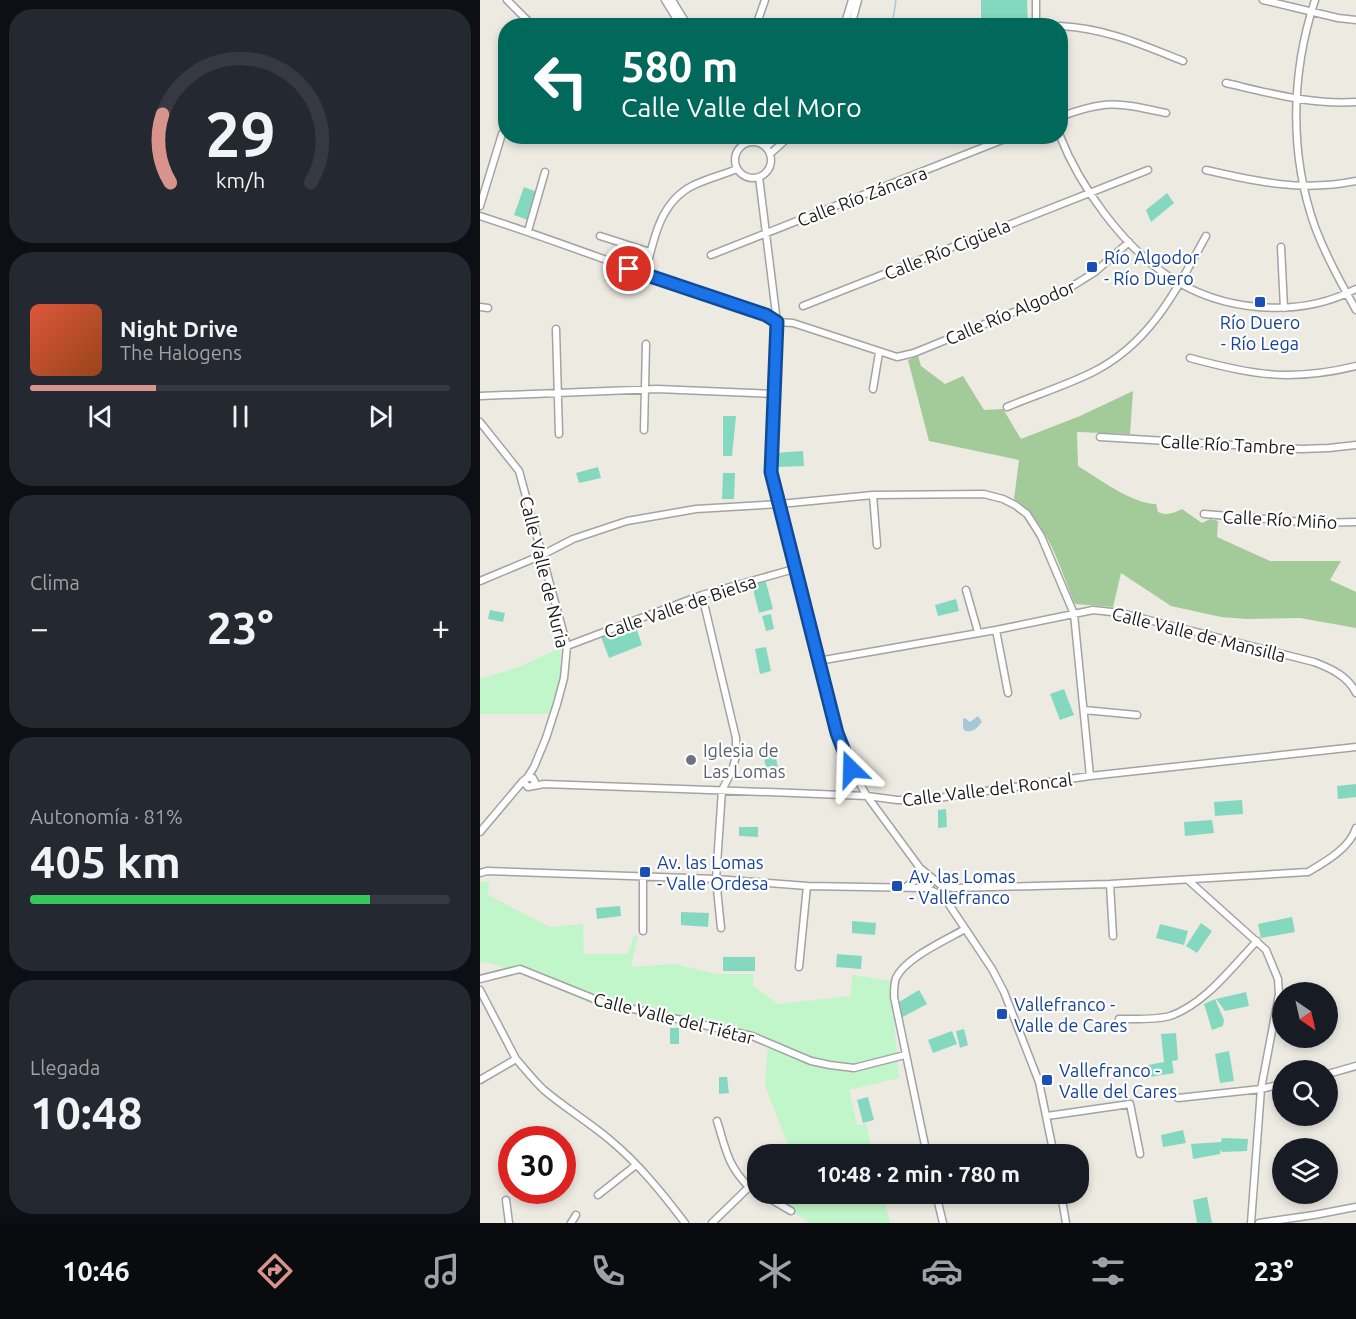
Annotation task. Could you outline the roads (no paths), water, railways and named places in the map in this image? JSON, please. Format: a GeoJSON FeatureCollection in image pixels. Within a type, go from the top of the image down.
{"type":"FeatureCollection","features":[{"type":"Feature","properties":{"kind":"street"},"geometry":{"type":"LineString","coordinates":[[507,0],[525,18]]}},
{"type":"Feature","properties":{"kind":"street"},"geometry":{"type":"LineString","coordinates":[[665,0],[676,18]]}},
{"type":"Feature","properties":{"kind":"street"},"geometry":{"type":"LineString","coordinates":[[672,0],[683,18]]}},
{"type":"Feature","properties":{"kind":"street"},"geometry":{"type":"LineString","coordinates":[[759,18],[765,0]]}},
{"type":"Feature","properties":{"kind":"street"},"geometry":{"type":"LineString","coordinates":[[846,18],[852,0]]}},
{"type":"Feature","properties":{"kind":"street"},"geometry":{"type":"LineString","coordinates":[[853,18],[858,0]]}},
{"type":"Feature","properties":{"kind":"street"},"geometry":{"type":"LineString","coordinates":[[1036,0],[1036,18]]}},
{"type":"Feature","properties":{"kind":"street"},"geometry":{"type":"LineString","coordinates":[[1263,0],[1356,20]]}},
{"type":"Feature","properties":{"kind":"street"},"geometry":{"type":"LineString","coordinates":[[1315,0],[1301,55],[1297,100],[1297,142],[1304,187],[1321,242],[1356,310]]}},
{"type":"Feature","properties":{"kind":"street"},"geometry":{"type":"LineString","coordinates":[[1068,27],[1110,33],[1184,61]]}},
{"type":"Feature","properties":{"kind":"street"},"geometry":{"type":"LineString","coordinates":[[1226,83],[1297,100],[1356,102]]}},
{"type":"Feature","properties":{"kind":"street"},"geometry":{"type":"LineString","coordinates":[[1068,114],[1102,104],[1117,104],[1166,113]]}},
{"type":"Feature","properties":{"kind":"street"},"geometry":{"type":"LineString","coordinates":[[480,206],[499,144]]}},
{"type":"Feature","properties":{"kind":"street"},"geometry":{"type":"LineString","coordinates":[[741,144],[735,154],[737,168],[746,177],[759,177],[768,171],[771,160],[766,147],[760,144]]}},
{"type":"Feature","properties":{"kind":"street"},"geometry":{"type":"LineString","coordinates":[[766,147],[770,144]]}},
{"type":"Feature","properties":{"kind":"street"},"geometry":{"type":"LineString","coordinates":[[770,154],[781,144]]}},
{"type":"Feature","properties":{"kind":"street","name":"Calle Río Záncara"},"geometry":{"type":"LineString","coordinates":[[711,255],[992,144]]}},
{"type":"Feature","properties":{"kind":"street"},"geometry":{"type":"LineString","coordinates":[[1064,144],[1090,192],[1129,242],[1180,283],[1204,295],[1237,304],[1284,308],[1313,304],[1356,289]]}},
{"type":"Feature","properties":{"kind":"street"},"geometry":{"type":"LineString","coordinates":[[645,275],[663,213],[679,195],[693,185],[737,168]]}},
{"type":"Feature","properties":{"kind":"street","name":"Calle Río Cigüela"},"geometry":{"type":"LineString","coordinates":[[803,306],[1148,170]]}},
{"type":"Feature","properties":{"kind":"street"},"geometry":{"type":"LineString","coordinates":[[1206,170],[1270,184],[1304,187],[1356,181]]}},
{"type":"Feature","properties":{"kind":"street"},"geometry":{"type":"LineString","coordinates":[[528,231],[545,172]]}},
{"type":"Feature","properties":{"kind":"street"},"geometry":{"type":"LineString","coordinates":[[759,177],[777,322],[771,472],[837,733],[851,769],[867,796],[920,868],[942,890],[948,903],[992,969],[1004,993],[1039,1082],[1052,1144]]}},
{"type":"Feature","properties":{"kind":"street","name":"Calle Río Algodor"},"geometry":{"type":"LineString","coordinates":[[480,216],[766,315],[777,322],[793,323],[897,357],[1063,292],[1095,272],[1129,242]]}},
{"type":"Feature","properties":{"kind":"street"},"geometry":{"type":"LineString","coordinates":[[600,236],[650,252]]}},
{"type":"Feature","properties":{"kind":"street"},"geometry":{"type":"LineString","coordinates":[[1007,407],[1092,372],[1124,352],[1155,322],[1168,304],[1206,236]]}},
{"type":"Feature","properties":{"kind":"street"},"geometry":{"type":"LineString","coordinates":[[1281,247],[1284,308]]}},
{"type":"Feature","properties":{"kind":"street"},"geometry":{"type":"LineString","coordinates":[[480,307],[488,308]]}},
{"type":"Feature","properties":{"kind":"street"},"geometry":{"type":"LineString","coordinates":[[555,329],[559,434]]}},
{"type":"Feature","properties":{"kind":"street"},"geometry":{"type":"LineString","coordinates":[[644,430],[646,344]]}},
{"type":"Feature","properties":{"kind":"street"},"geometry":{"type":"LineString","coordinates":[[873,389],[879,352]]}},
{"type":"Feature","properties":{"kind":"street"},"geometry":{"type":"LineString","coordinates":[[1190,358],[1236,370],[1272,375],[1312,374],[1356,366]]}},
{"type":"Feature","properties":{"kind":"street"},"geometry":{"type":"LineString","coordinates":[[480,396],[558,391],[645,390],[774,394]]}},
{"type":"Feature","properties":{"kind":"street","name":"Calle Valle de Nuria"},"geometry":{"type":"LineString","coordinates":[[480,422],[519,471],[567,646],[564,678],[530,782]]}},
{"type":"Feature","properties":{"kind":"street","name":"Calle Río Tambre"},"geometry":{"type":"LineString","coordinates":[[1100,437],[1301,449],[1356,445]]}},
{"type":"Feature","properties":{"kind":"street"},"geometry":{"type":"LineString","coordinates":[[873,495],[877,545]]}},
{"type":"Feature","properties":{"kind":"street"},"geometry":{"type":"LineString","coordinates":[[480,581],[542,555],[573,539],[627,521],[696,509],[873,495],[984,495],[1003,499],[1027,514],[1041,536],[1074,614],[1090,776]]}},
{"type":"Feature","properties":{"kind":"street","name":"Calle Río Miño"},"geometry":{"type":"LineString","coordinates":[[1204,514],[1315,523],[1356,522]]}},
{"type":"Feature","properties":{"kind":"street","name":"Calle Valle de Bielsa"},"geometry":{"type":"LineString","coordinates":[[567,646],[702,596],[794,569]]}},
{"type":"Feature","properties":{"kind":"street"},"geometry":{"type":"LineString","coordinates":[[966,590],[978,632]]}},
{"type":"Feature","properties":{"kind":"street"},"geometry":{"type":"LineString","coordinates":[[702,596],[736,738],[736,756],[732,771],[722,790],[716,879],[722,928]]}},
{"type":"Feature","properties":{"kind":"street","name":"Calle Valle de Mansilla"},"geometry":{"type":"LineString","coordinates":[[819,661],[996,630],[1093,610],[1110,611],[1314,662],[1332,669],[1352,685],[1356,693]]}},
{"type":"Feature","properties":{"kind":"street"},"geometry":{"type":"LineString","coordinates":[[996,630],[1008,693]]}},
{"type":"Feature","properties":{"kind":"street"},"geometry":{"type":"LineString","coordinates":[[1084,710],[1137,715]]}},
{"type":"Feature","properties":{"kind":"street","name":"Calle Valle del Roncal"},"geometry":{"type":"LineString","coordinates":[[530,782],[924,800],[1090,776],[1356,747]]}},
{"type":"Feature","properties":{"kind":"street"},"geometry":{"type":"LineString","coordinates":[[480,832],[515,793],[530,782]]}},
{"type":"Feature","properties":{"kind":"street"},"geometry":{"type":"LineString","coordinates":[[482,871],[942,890],[1110,884],[1308,872],[1327,861],[1353,838],[1356,828]]}},
{"type":"Feature","properties":{"kind":"street"},"geometry":{"type":"LineString","coordinates":[[643,876],[643,930]]}},
{"type":"Feature","properties":{"kind":"street"},"geometry":{"type":"LineString","coordinates":[[906,887],[921,876],[929,876]]}},
{"type":"Feature","properties":{"kind":"street"},"geometry":{"type":"LineString","coordinates":[[925,888],[931,884],[929,876]]}},
{"type":"Feature","properties":{"kind":"street"},"geometry":{"type":"LineString","coordinates":[[917,880],[925,888]]}},
{"type":"Feature","properties":{"kind":"street"},"geometry":{"type":"LineString","coordinates":[[1188,880],[1266,950],[1278,979],[1279,994],[1261,1089],[1251,1223]]}},
{"type":"Feature","properties":{"kind":"street"},"geometry":{"type":"LineString","coordinates":[[1110,884],[1113,936]]}},
{"type":"Feature","properties":{"kind":"street"},"geometry":{"type":"LineString","coordinates":[[799,968],[807,886]]}},
{"type":"Feature","properties":{"kind":"street"},"geometry":{"type":"LineString","coordinates":[[925,1144],[894,997],[895,979],[902,969],[918,956],[965,928]]}},
{"type":"Feature","properties":{"kind":"street"},"geometry":{"type":"LineString","coordinates":[[1119,1020],[1167,1016],[1182,1010],[1201,998],[1257,941]]}},
{"type":"Feature","properties":{"kind":"street","name":"Calle Valle del Tiétar"},"geometry":{"type":"LineString","coordinates":[[480,979],[520,969],[602,1002],[752,1036],[811,1061],[830,1065],[854,1068],[905,1055]]}},
{"type":"Feature","properties":{"kind":"street"},"geometry":{"type":"LineString","coordinates":[[480,990],[516,1059],[542,1088],[611,1141],[636,1165],[685,1223]]}},
{"type":"Feature","properties":{"kind":"street"},"geometry":{"type":"LineString","coordinates":[[480,1080],[516,1059]]}},
{"type":"Feature","properties":{"kind":"street"},"geometry":{"type":"LineString","coordinates":[[1338,1071],[1356,1066]]}},
{"type":"Feature","properties":{"kind":"street"},"geometry":{"type":"LineString","coordinates":[[1178,1098],[1272,1086]]}},
{"type":"Feature","properties":{"kind":"street"},"geometry":{"type":"LineString","coordinates":[[1047,1116],[1130,1104],[1140,1154]]}},
{"type":"Feature","properties":{"kind":"street"},"geometry":{"type":"LineString","coordinates":[[717,1121],[728,1159],[737,1175],[747,1185]]}},
{"type":"Feature","properties":{"kind":"street"},"geometry":{"type":"LineString","coordinates":[[598,1195],[636,1165]]}},
{"type":"Feature","properties":{"kind":"street"},"geometry":{"type":"LineString","coordinates":[[712,1223],[747,1189]]}},
{"type":"Feature","properties":{"kind":"street"},"geometry":{"type":"LineString","coordinates":[[507,1204],[509,1223]]}},
{"type":"Feature","properties":{"kind":"street"},"geometry":{"type":"LineString","coordinates":[[779,1204],[791,1211]]}},
{"type":"Feature","properties":{"kind":"street"},"geometry":{"type":"LineString","coordinates":[[938,1204],[943,1223]]}},
{"type":"Feature","properties":{"kind":"street"},"geometry":{"type":"LineString","coordinates":[[1063,1204],[1066,1223]]}},
{"type":"Feature","properties":{"kind":"street"},"geometry":{"type":"LineString","coordinates":[[1259,1223],[1356,1207]]}},
{"type":"Feature","properties":{"kind":"street"},"geometry":{"type":"LineString","coordinates":[[571,1223],[576,1215]]}},
{"type":"Feature","properties":{"kind":"street"},"geometry":{"type":"LineString","coordinates":[[1314,1215],[1318,1223]]}},
{"type":"Feature","properties":{"kind":"water"},"geometry":{"type":"Polygon","coordinates":[[[978,716],[982,722],[977,728],[973,731],[965,731],[963,719],[970,722],[978,716]]]}},
{"type":"Feature","properties":{"kind":"waterway"},"geometry":{"type":"LineString","coordinates":[[893,18],[896,0]]}},
{"type":"Feature","properties":{"kind":"place","name":"Río Algodor - Río Duero"},"geometry":{"type":"Point","coordinates":[1092,267]}},
{"type":"Feature","properties":{"kind":"place","name":"Río Duero - Río Lega"},"geometry":{"type":"Point","coordinates":[1260,302]}},
{"type":"Feature","properties":{"kind":"place","name":"Iglesia de Las Lomas"},"geometry":{"type":"Point","coordinates":[691,760]}},
{"type":"Feature","properties":{"kind":"place","name":"Av. las Lomas - Valle Ordesa"},"geometry":{"type":"Point","coordinates":[645,872]}},
{"type":"Feature","properties":{"kind":"place","name":"Av. las Lomas - Vallefranco"},"geometry":{"type":"Point","coordinates":[897,886]}},
{"type":"Feature","properties":{"kind":"place","name":"Vallefranco - Valle de Cares"},"geometry":{"type":"Point","coordinates":[1002,1014]}},
{"type":"Feature","properties":{"kind":"place","name":"Vallefranco - Valle del Cares"},"geometry":{"type":"Point","coordinates":[1047,1080]}}]}
